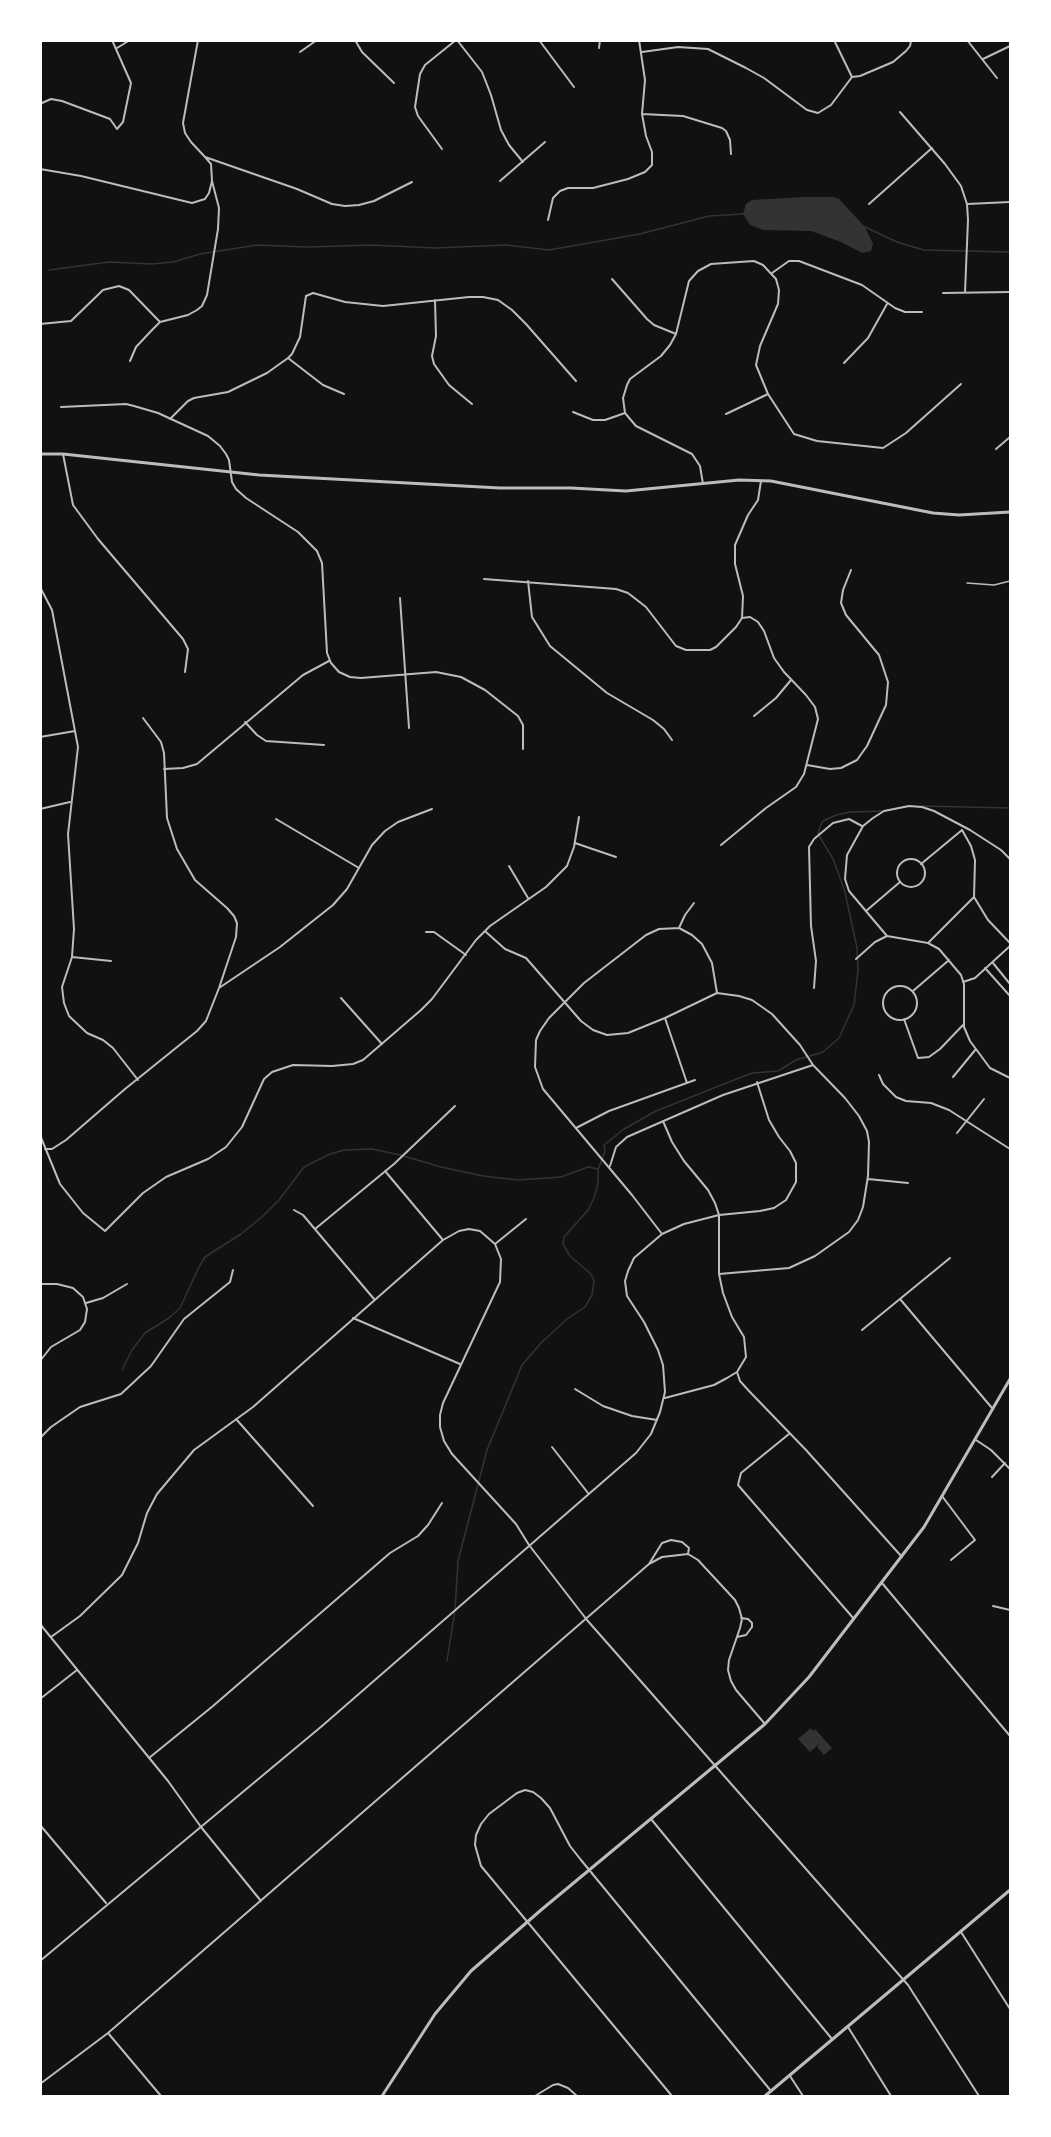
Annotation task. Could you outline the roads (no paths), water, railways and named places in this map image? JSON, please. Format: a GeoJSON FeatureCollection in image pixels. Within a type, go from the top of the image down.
{"type":"FeatureCollection","features":[{"type":"Feature","properties":{"kind":"street"},"geometry":{"type":"LineString","coordinates":[[42,103],[51,99],[62,101],[110,119],[117,129],[123,122],[131,83],[112,40]]}},
{"type":"Feature","properties":{"kind":"street"},"geometry":{"type":"LineString","coordinates":[[117,48],[130,40]]}},
{"type":"Feature","properties":{"kind":"street"},"geometry":{"type":"LineString","coordinates":[[130,361],[143,338],[160,322],[197,310],[202,306],[207,295],[218,229],[219,208],[210,165],[185,133],[183,123],[198,40]]}},
{"type":"Feature","properties":{"kind":"street"},"geometry":{"type":"LineString","coordinates":[[300,52],[317,40]]}},
{"type":"Feature","properties":{"kind":"street"},"geometry":{"type":"LineString","coordinates":[[355,40],[362,52],[394,83]]}},
{"type":"Feature","properties":{"kind":"street"},"geometry":{"type":"LineString","coordinates":[[442,148],[418,116],[415,107],[420,74],[425,65],[456,40],[482,72],[501,130],[509,145],[523,162]]}},
{"type":"Feature","properties":{"kind":"street"},"geometry":{"type":"LineString","coordinates":[[539,40],[574,87]]}},
{"type":"Feature","properties":{"kind":"street"},"geometry":{"type":"LineString","coordinates":[[599,48],[600,40]]}},
{"type":"Feature","properties":{"kind":"street"},"geometry":{"type":"LineString","coordinates":[[548,220],[553,198],[560,191],[568,188],[593,188],[610,184],[636,176],[650,168],[652,152],[642,114],[645,80],[639,40]]}},
{"type":"Feature","properties":{"kind":"street"},"geometry":{"type":"LineString","coordinates":[[834,40],[852,77]]}},
{"type":"Feature","properties":{"kind":"street"},"geometry":{"type":"LineString","coordinates":[[968,40],[997,78]]}},
{"type":"Feature","properties":{"kind":"street"},"geometry":{"type":"LineString","coordinates":[[642,52],[678,47],[708,49],[764,78],[807,110],[818,113],[831,105],[852,77],[860,76],[893,62],[906,51],[910,46],[910,41]]}},
{"type":"Feature","properties":{"kind":"street"},"geometry":{"type":"LineString","coordinates":[[983,59],[1011,46]]}},
{"type":"Feature","properties":{"kind":"street"},"geometry":{"type":"LineString","coordinates":[[900,112],[961,186],[969,220],[965,292]]}},
{"type":"Feature","properties":{"kind":"street"},"geometry":{"type":"LineString","coordinates":[[642,114],[683,116],[722,128],[730,140],[731,154]]}},
{"type":"Feature","properties":{"kind":"street"},"geometry":{"type":"LineString","coordinates":[[500,182],[545,142]]}},
{"type":"Feature","properties":{"kind":"street"},"geometry":{"type":"LineString","coordinates":[[868,204],[932,148]]}},
{"type":"Feature","properties":{"kind":"street"},"geometry":{"type":"LineString","coordinates":[[205,157],[332,204],[345,206],[374,201],[412,182]]}},
{"type":"Feature","properties":{"kind":"street"},"geometry":{"type":"LineString","coordinates":[[40,169],[74,174],[192,203],[205,199],[210,193],[212,182]]}},
{"type":"Feature","properties":{"kind":"street"},"geometry":{"type":"LineString","coordinates":[[967,204],[1011,202]]}},
{"type":"Feature","properties":{"kind":"street"},"geometry":{"type":"LineString","coordinates":[[703,484],[700,466],[692,454],[636,426],[625,413],[624,398],[630,379],[661,356],[675,334],[689,281],[704,267],[718,262],[747,260],[761,264],[776,279],[779,297],[756,358],[757,372],[768,394],[794,434],[817,441],[883,448],[906,433],[962,384]]}},
{"type":"Feature","properties":{"kind":"street"},"geometry":{"type":"LineString","coordinates":[[771,273],[789,261],[799,261],[862,285],[887,304],[904,312],[922,312]]}},
{"type":"Feature","properties":{"kind":"street"},"geometry":{"type":"LineString","coordinates":[[612,279],[647,319],[654,325],[675,334]]}},
{"type":"Feature","properties":{"kind":"street"},"geometry":{"type":"LineString","coordinates":[[40,324],[71,321],[104,290],[119,286],[129,290],[160,322]]}},
{"type":"Feature","properties":{"kind":"street"},"geometry":{"type":"LineString","coordinates":[[943,293],[1011,292]]}},
{"type":"Feature","properties":{"kind":"street"},"geometry":{"type":"LineString","coordinates":[[170,419],[188,401],[228,392],[267,373],[288,358],[300,337],[306,296],[313,293],[354,303],[383,306],[469,297],[498,300],[512,309],[576,381]]}},
{"type":"Feature","properties":{"kind":"street"},"geometry":{"type":"LineString","coordinates":[[435,300],[436,329],[432,356],[434,364],[449,385],[472,404]]}},
{"type":"Feature","properties":{"kind":"street"},"geometry":{"type":"LineString","coordinates":[[844,363],[868,338],[887,304]]}},
{"type":"Feature","properties":{"kind":"street"},"geometry":{"type":"LineString","coordinates":[[288,358],[323,385],[344,394]]}},
{"type":"Feature","properties":{"kind":"street"},"geometry":{"type":"LineString","coordinates":[[726,414],[768,394]]}},
{"type":"Feature","properties":{"kind":"street"},"geometry":{"type":"LineString","coordinates":[[61,407],[126,404],[159,413],[208,436],[220,446],[229,460],[232,482],[240,494],[298,532],[316,551],[322,563],[327,652],[339,672],[350,677],[361,678],[436,672],[461,677],[485,690],[518,716],[523,724],[523,749]]}},
{"type":"Feature","properties":{"kind":"street"},"geometry":{"type":"LineString","coordinates":[[573,412],[592,420],[605,420],[625,413]]}},
{"type":"Feature","properties":{"kind":"street"},"geometry":{"type":"LineString","coordinates":[[996,449],[1011,438]]}},
{"type":"Feature","properties":{"kind":"street"},"geometry":{"type":"LineString","coordinates":[[40,454],[63,454],[230,473],[500,488],[626,491],[761,480],[801,485],[933,513],[959,515],[1011,512]]}},
{"type":"Feature","properties":{"kind":"street"},"geometry":{"type":"LineString","coordinates":[[63,454],[73,505],[98,539],[183,639],[188,649],[185,672]]}},
{"type":"Feature","properties":{"kind":"street"},"geometry":{"type":"LineString","coordinates":[[484,579],[616,589],[628,593],[646,607],[676,646],[686,650],[710,650],[736,627],[742,618],[743,596],[735,564],[735,545],[748,515],[758,500],[761,480]]}},
{"type":"Feature","properties":{"kind":"street"},"geometry":{"type":"LineString","coordinates":[[807,765],[830,769],[841,768],[857,760],[867,746],[886,705],[888,682],[879,654],[846,615],[841,603],[843,590],[851,570]]}},
{"type":"Feature","properties":{"kind":"street"},"geometry":{"type":"LineString","coordinates":[[528,581],[532,617],[550,646],[607,693],[653,720],[672,740]]}},
{"type":"Feature","properties":{"kind":"street"},"geometry":{"type":"LineString","coordinates":[[40,586],[52,610],[78,747],[68,834],[74,902],[72,957],[62,987],[64,1003],[69,1016],[87,1033],[104,1040],[113,1048],[138,1080]]}},
{"type":"Feature","properties":{"kind":"street"},"geometry":{"type":"LineString","coordinates":[[400,598],[409,728]]}},
{"type":"Feature","properties":{"kind":"street"},"geometry":{"type":"LineString","coordinates":[[721,845],[796,787],[807,765],[818,719],[815,707],[774,658],[764,631],[758,622],[750,617],[742,618]]}},
{"type":"Feature","properties":{"kind":"street"},"geometry":{"type":"LineString","coordinates":[[164,769],[183,768],[197,764],[303,675],[330,660]]}},
{"type":"Feature","properties":{"kind":"street"},"geometry":{"type":"LineString","coordinates":[[754,716],[776,698],[791,680]]}},
{"type":"Feature","properties":{"kind":"street"},"geometry":{"type":"LineString","coordinates":[[45,1149],[52,1149],[66,1140],[197,1031],[206,1021],[236,937],[237,923],[227,908],[195,880],[177,849],[167,818],[161,742],[143,718]]}},
{"type":"Feature","properties":{"kind":"street"},"geometry":{"type":"LineString","coordinates":[[245,722],[266,741],[324,746]]}},
{"type":"Feature","properties":{"kind":"street"},"geometry":{"type":"LineString","coordinates":[[40,737],[75,731]]}},
{"type":"Feature","properties":{"kind":"street"},"geometry":{"type":"LineString","coordinates":[[40,809],[70,802]]}},
{"type":"Feature","properties":{"kind":"street"},"geometry":{"type":"LineString","coordinates":[[888,936],[849,891],[845,879],[847,855],[862,826],[884,811],[909,806],[934,811],[1001,850],[1011,860]]}},
{"type":"Feature","properties":{"kind":"street"},"geometry":{"type":"LineString","coordinates":[[219,988],[280,947],[333,905],[347,889],[372,845],[385,831],[398,822],[432,808]]}},
{"type":"Feature","properties":{"kind":"street"},"geometry":{"type":"LineString","coordinates":[[40,1136],[60,1184],[92,1222],[105,1231],[143,1193],[166,1177],[208,1159],[226,1147],[242,1127],[264,1079],[272,1072],[292,1065],[353,1064],[363,1060],[382,1044],[432,999],[485,931],[546,887],[567,866],[575,843],[579,817]]}},
{"type":"Feature","properties":{"kind":"street"},"geometry":{"type":"LineString","coordinates":[[276,819],[360,868]]}},
{"type":"Feature","properties":{"kind":"street"},"geometry":{"type":"LineString","coordinates":[[814,988],[816,961],[811,926],[809,847],[814,839],[833,823],[849,819],[862,826]]}},
{"type":"Feature","properties":{"kind":"street"},"geometry":{"type":"LineString","coordinates":[[921,864],[962,828]]}},
{"type":"Feature","properties":{"kind":"street"},"geometry":{"type":"LineString","coordinates":[[962,828],[975,860],[974,897],[988,920],[1011,944],[975,978],[963,982]]}},
{"type":"Feature","properties":{"kind":"street"},"geometry":{"type":"LineString","coordinates":[[575,843],[616,857]]}},
{"type":"Feature","properties":{"kind":"street"},"geometry":{"type":"LineString","coordinates":[[913,859],[921,864],[925,874],[920,884],[910,887],[900,882],[897,871],[903,862],[913,859]]}},
{"type":"Feature","properties":{"kind":"street"},"geometry":{"type":"LineString","coordinates":[[509,866],[528,898]]}},
{"type":"Feature","properties":{"kind":"street"},"geometry":{"type":"LineString","coordinates":[[866,911],[900,882]]}},
{"type":"Feature","properties":{"kind":"street"},"geometry":{"type":"LineString","coordinates":[[928,943],[974,897]]}},
{"type":"Feature","properties":{"kind":"street"},"geometry":{"type":"LineString","coordinates":[[679,928],[694,903]]}},
{"type":"Feature","properties":{"kind":"street"},"geometry":{"type":"LineString","coordinates":[[662,1234],[543,1089],[535,1067],[535,1047],[540,1031],[564,1002],[584,983],[646,934],[659,929],[679,928],[697,939],[706,950],[712,963],[717,993]]}},
{"type":"Feature","properties":{"kind":"street"},"geometry":{"type":"LineString","coordinates":[[485,931],[505,949],[526,958],[587,1026],[607,1035],[628,1033],[717,993],[739,996],[765,1008],[801,1046],[813,1065],[859,1116],[867,1131],[869,1142],[868,1179],[863,1207],[858,1220],[849,1232],[815,1256],[789,1268],[719,1274]]}},
{"type":"Feature","properties":{"kind":"street"},"geometry":{"type":"LineString","coordinates":[[426,932],[434,932],[466,955]]}},
{"type":"Feature","properties":{"kind":"street"},"geometry":{"type":"LineString","coordinates":[[856,959],[874,942],[888,936],[928,943],[939,949],[961,975],[964,1023],[976,1049],[990,1068],[1011,1078]]}},
{"type":"Feature","properties":{"kind":"street"},"geometry":{"type":"LineString","coordinates":[[72,957],[111,960]]}},
{"type":"Feature","properties":{"kind":"street"},"geometry":{"type":"LineString","coordinates":[[913,991],[949,960]]}},
{"type":"Feature","properties":{"kind":"street"},"geometry":{"type":"LineString","coordinates":[[992,962],[1011,984]]}},
{"type":"Feature","properties":{"kind":"street"},"geometry":{"type":"LineString","coordinates":[[985,968],[1011,996]]}},
{"type":"Feature","properties":{"kind":"street"},"geometry":{"type":"LineString","coordinates":[[897,986],[913,991],[916,996],[914,1013],[904,1019],[894,1018],[886,1011],[884,1006],[888,991],[897,986]]}},
{"type":"Feature","properties":{"kind":"street"},"geometry":{"type":"LineString","coordinates":[[341,998],[382,1044]]}},
{"type":"Feature","properties":{"kind":"street"},"geometry":{"type":"LineString","coordinates":[[665,1018],[687,1083]]}},
{"type":"Feature","properties":{"kind":"street"},"geometry":{"type":"LineString","coordinates":[[904,1019],[918,1058],[929,1057],[940,1049],[964,1023]]}},
{"type":"Feature","properties":{"kind":"street"},"geometry":{"type":"LineString","coordinates":[[953,1077],[976,1049]]}},
{"type":"Feature","properties":{"kind":"street"},"geometry":{"type":"LineString","coordinates":[[609,1167],[616,1147],[623,1140],[757,1082],[813,1065]]}},
{"type":"Feature","properties":{"kind":"street"},"geometry":{"type":"LineString","coordinates":[[879,1075],[883,1084],[896,1097],[906,1101],[931,1103],[949,1110],[1011,1149]]}},
{"type":"Feature","properties":{"kind":"street"},"geometry":{"type":"LineString","coordinates":[[576,1128],[609,1112],[695,1080]]}},
{"type":"Feature","properties":{"kind":"street"},"geometry":{"type":"LineString","coordinates":[[40,1961],[322,1726],[636,1453],[651,1434],[657,1420],[664,1398],[665,1376],[658,1350],[627,1296],[625,1281],[634,1258],[662,1234],[684,1224],[719,1215],[774,1208],[786,1200],[796,1182],[796,1163],[769,1120],[757,1082]]}},
{"type":"Feature","properties":{"kind":"street"},"geometry":{"type":"LineString","coordinates":[[957,1133],[984,1099]]}},
{"type":"Feature","properties":{"kind":"street"},"geometry":{"type":"LineString","coordinates":[[315,1229],[394,1164],[455,1106]]}},
{"type":"Feature","properties":{"kind":"street"},"geometry":{"type":"LineString","coordinates":[[663,1121],[684,1161],[713,1197],[719,1215],[719,1274],[727,1306],[744,1337],[746,1357],[737,1372],[714,1385],[664,1398]]}},
{"type":"Feature","properties":{"kind":"street"},"geometry":{"type":"LineString","coordinates":[[384,1171],[443,1240]]}},
{"type":"Feature","properties":{"kind":"street"},"geometry":{"type":"LineString","coordinates":[[868,1179],[908,1183]]}},
{"type":"Feature","properties":{"kind":"street"},"geometry":{"type":"LineString","coordinates":[[294,1210],[303,1215],[374,1299]]}},
{"type":"Feature","properties":{"kind":"street"},"geometry":{"type":"LineString","coordinates":[[495,1244],[526,1219]]}},
{"type":"Feature","properties":{"kind":"street"},"geometry":{"type":"LineString","coordinates":[[51,1637],[80,1616],[123,1575],[138,1544],[147,1512],[157,1494],[194,1450],[253,1407],[443,1240],[459,1231],[469,1229],[480,1231],[495,1244],[501,1259],[500,1282],[447,1391],[440,1415],[440,1427],[444,1441],[452,1454],[516,1524],[529,1545],[587,1620],[904,1981],[979,2097]]}},
{"type":"Feature","properties":{"kind":"street"},"geometry":{"type":"LineString","coordinates":[[862,1330],[950,1258]]}},
{"type":"Feature","properties":{"kind":"street"},"geometry":{"type":"LineString","coordinates":[[40,1438],[51,1426],[80,1407],[121,1394],[151,1366],[184,1319],[230,1282],[233,1270]]}},
{"type":"Feature","properties":{"kind":"street"},"geometry":{"type":"LineString","coordinates":[[40,1284],[57,1284],[73,1288],[86,1303],[87,1316],[80,1330],[51,1347],[40,1361]]}},
{"type":"Feature","properties":{"kind":"street"},"geometry":{"type":"LineString","coordinates":[[86,1303],[103,1298],[127,1284]]}},
{"type":"Feature","properties":{"kind":"street"},"geometry":{"type":"LineString","coordinates":[[900,1299],[992,1408]]}},
{"type":"Feature","properties":{"kind":"street"},"geometry":{"type":"LineString","coordinates":[[353,1318],[461,1365]]}},
{"type":"Feature","properties":{"kind":"street"},"geometry":{"type":"LineString","coordinates":[[737,1372],[740,1381],[806,1450],[902,1557]]}},
{"type":"Feature","properties":{"kind":"street"},"geometry":{"type":"LineString","coordinates":[[382,2097],[435,2014],[449,1995],[478,1965],[650,1819],[717,1766],[765,1724],[809,1677],[902,1557],[942,1497],[1011,1379]]}},
{"type":"Feature","properties":{"kind":"street"},"geometry":{"type":"LineString","coordinates":[[575,1389],[603,1406],[632,1416],[657,1420]]}},
{"type":"Feature","properties":{"kind":"street"},"geometry":{"type":"LineString","coordinates":[[236,1419],[313,1506]]}},
{"type":"Feature","properties":{"kind":"street"},"geometry":{"type":"LineString","coordinates":[[789,1434],[741,1473],[738,1485],[854,1619]]}},
{"type":"Feature","properties":{"kind":"street"},"geometry":{"type":"LineString","coordinates":[[976,1440],[991,1450],[1011,1469]]}},
{"type":"Feature","properties":{"kind":"street"},"geometry":{"type":"LineString","coordinates":[[552,1447],[588,1493]]}},
{"type":"Feature","properties":{"kind":"street"},"geometry":{"type":"LineString","coordinates":[[993,1476],[1005,1463]]}},
{"type":"Feature","properties":{"kind":"street"},"geometry":{"type":"LineString","coordinates":[[942,1497],[975,1540],[951,1560]]}},
{"type":"Feature","properties":{"kind":"street"},"geometry":{"type":"LineString","coordinates":[[149,1758],[213,1706],[390,1553],[417,1536],[429,1525],[442,1503]]}},
{"type":"Feature","properties":{"kind":"street"},"geometry":{"type":"LineString","coordinates":[[649,1564],[662,1543],[671,1540],[682,1542],[689,1548],[688,1554]]}},
{"type":"Feature","properties":{"kind":"street"},"geometry":{"type":"LineString","coordinates":[[40,2084],[108,2033],[649,1564],[662,1557],[688,1554],[698,1560],[735,1600],[741,1618],[728,1670],[736,1690],[765,1724]]}},
{"type":"Feature","properties":{"kind":"street"},"geometry":{"type":"LineString","coordinates":[[882,1583],[1011,1736]]}},
{"type":"Feature","properties":{"kind":"street"},"geometry":{"type":"LineString","coordinates":[[993,1606],[996,1609],[1010,1610]]}},
{"type":"Feature","properties":{"kind":"street"},"geometry":{"type":"LineString","coordinates":[[737,1637],[746,1635],[752,1627],[748,1619],[741,1618]]}},
{"type":"Feature","properties":{"kind":"street"},"geometry":{"type":"LineString","coordinates":[[40,1624],[261,1901]]}},
{"type":"Feature","properties":{"kind":"street"},"geometry":{"type":"LineString","coordinates":[[40,1699],[77,1670]]}},
{"type":"Feature","properties":{"kind":"street"},"geometry":{"type":"LineString","coordinates":[[672,2097],[481,1866],[475,1845],[481,1824],[516,1793],[525,1790],[542,1798],[550,1808],[570,1846],[771,2091]]}},
{"type":"Feature","properties":{"kind":"street"},"geometry":{"type":"LineString","coordinates":[[650,1819],[832,2039]]}},
{"type":"Feature","properties":{"kind":"street"},"geometry":{"type":"LineString","coordinates":[[40,1825],[107,1904]]}},
{"type":"Feature","properties":{"kind":"street"},"geometry":{"type":"LineString","coordinates":[[765,2097],[1011,1890]]}},
{"type":"Feature","properties":{"kind":"street"},"geometry":{"type":"LineString","coordinates":[[961,1932],[1011,2009]]}},
{"type":"Feature","properties":{"kind":"street"},"geometry":{"type":"LineString","coordinates":[[848,2027],[891,2097]]}},
{"type":"Feature","properties":{"kind":"street"},"geometry":{"type":"LineString","coordinates":[[108,2033],[161,2097]]}},
{"type":"Feature","properties":{"kind":"street"},"geometry":{"type":"LineString","coordinates":[[790,2075],[803,2097]]}},
{"type":"Feature","properties":{"kind":"street"},"geometry":{"type":"LineString","coordinates":[[535,2097],[558,2084],[568,2088],[577,2097]]}},
{"type":"Feature","properties":{"kind":"lane"},"geometry":{"type":"LineString","coordinates":[[967,583],[994,585],[1011,581]]}},
{"type":"Feature","properties":{"kind":"waterway"},"geometry":{"type":"LineString","coordinates":[[49,270],[109,262],[152,264],[173,262],[200,254],[257,245],[307,247],[371,245],[435,248],[506,245],[549,250],[640,234],[709,216],[743,214]]}},
{"type":"Feature","properties":{"kind":"waterway"},"geometry":{"type":"LineString","coordinates":[[865,227],[897,242],[924,250],[1010,252]]}},
{"type":"Feature","properties":{"kind":"waterway"},"geometry":{"type":"LineString","coordinates":[[922,806],[1010,808]]}},
{"type":"Feature","properties":{"kind":"waterway"},"geometry":{"type":"LineString","coordinates":[[447,1661],[455,1610],[458,1561],[487,1450],[522,1365],[541,1343],[567,1319],[585,1307],[592,1295],[594,1281],[591,1274],[570,1256],[563,1244],[564,1237],[588,1210],[594,1198],[598,1184],[598,1170],[605,1151],[604,1145],[624,1129],[656,1111],[753,1073],[778,1071],[796,1060],[823,1052],[839,1038],[854,1005],[858,970],[857,948],[845,892],[833,859],[818,834],[823,821],[836,815],[850,812],[884,811]]}},
{"type":"Feature","properties":{"kind":"waterway"},"geometry":{"type":"LineString","coordinates":[[122,1370],[132,1350],[145,1333],[180,1308],[205,1257],[241,1234],[263,1216],[279,1200],[304,1167],[330,1154],[344,1150],[372,1149],[483,1176],[518,1180],[561,1177],[588,1167],[598,1169]]}}]}
